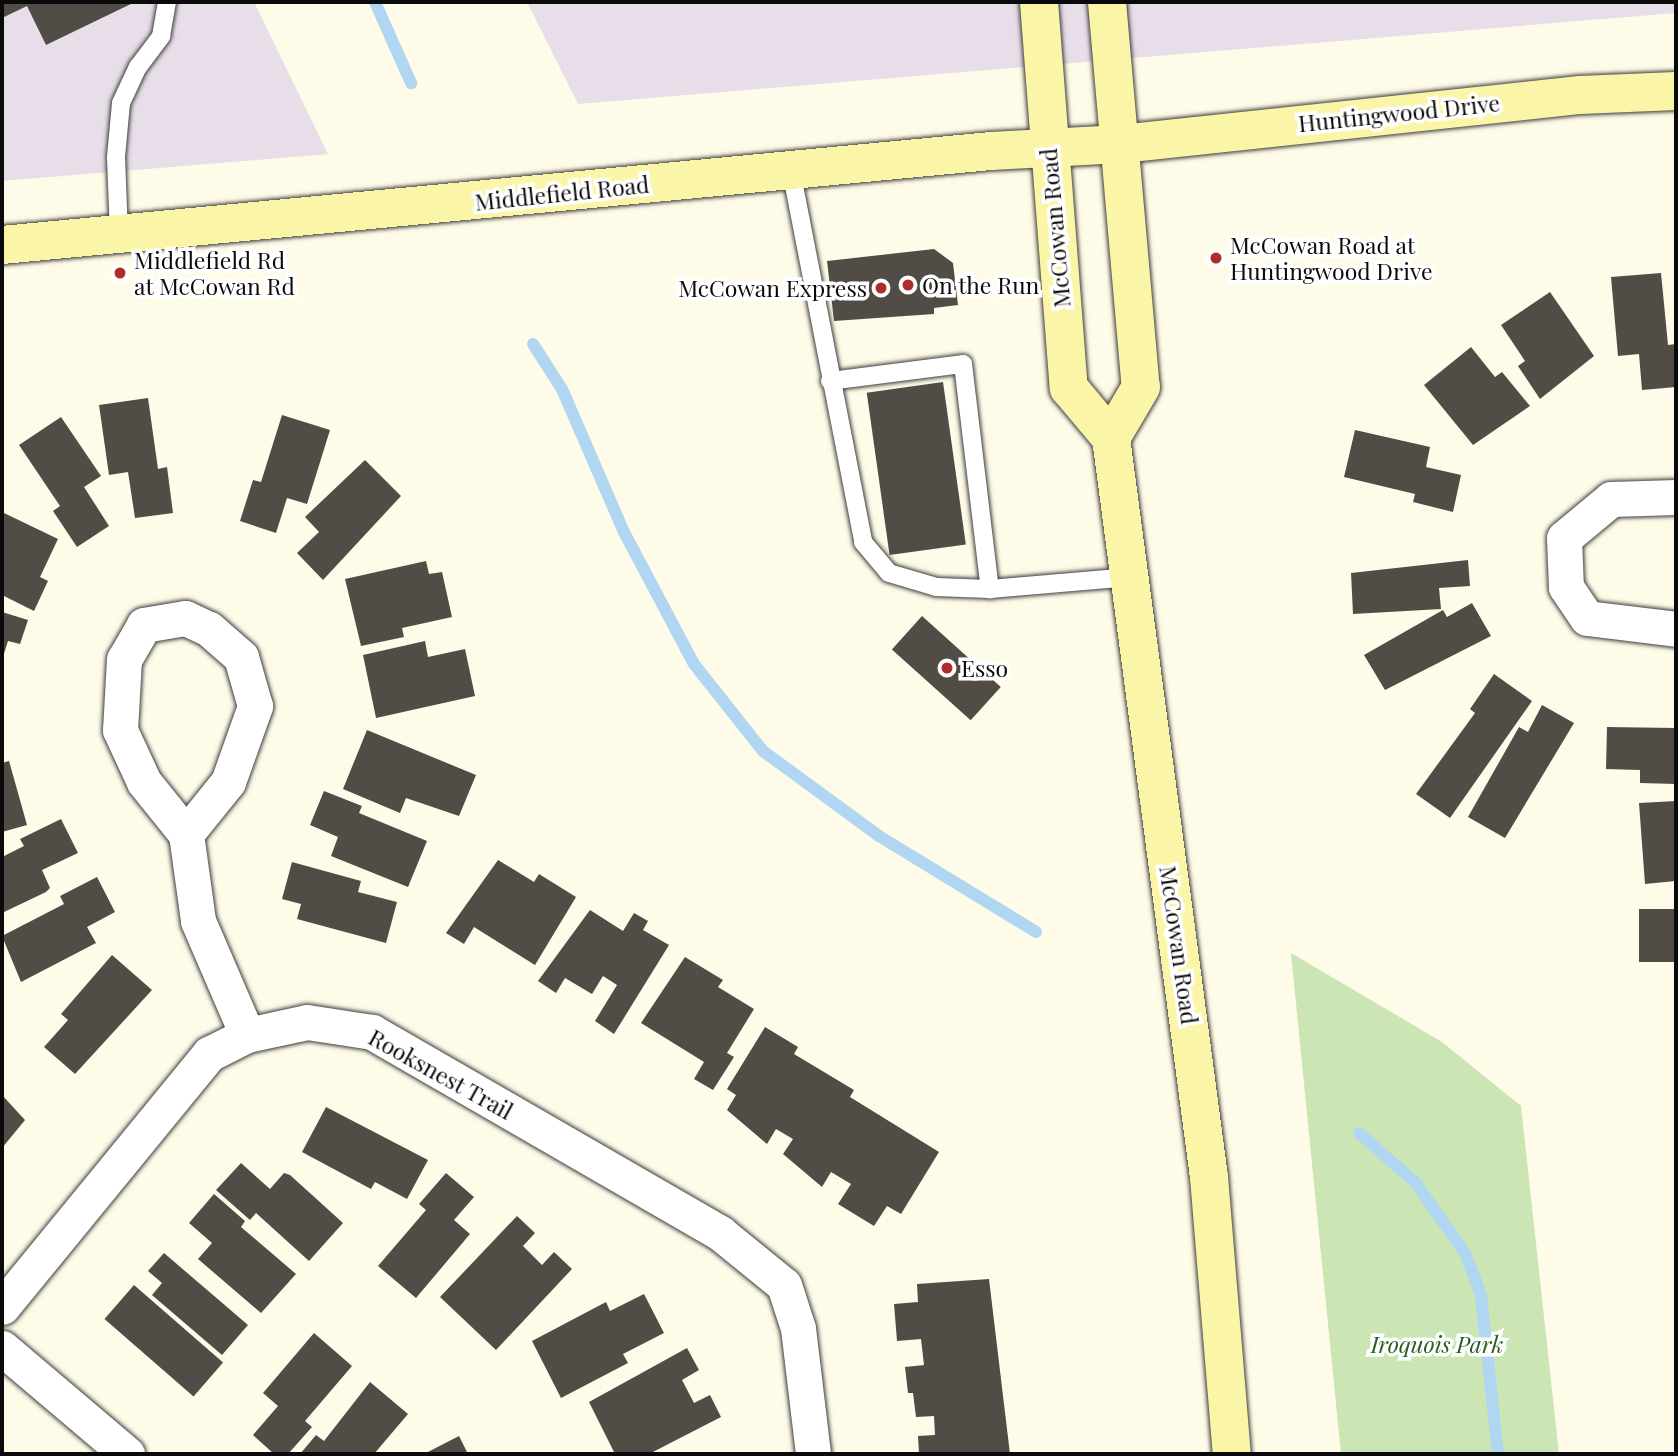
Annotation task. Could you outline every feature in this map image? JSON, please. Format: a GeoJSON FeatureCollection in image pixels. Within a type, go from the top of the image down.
{"type":"FeatureCollection","features":[{"type":"Feature","properties":{"kind":"main road","name":"McCowan Road"},"geometry":{"type":"LineString","coordinates":[[1039,2],[1048,148],[1069,388],[1111,438],[1209,1177],[1232,1454]]}},
{"type":"Feature","properties":{"kind":"main road"},"geometry":{"type":"LineString","coordinates":[[1107,2],[1141,387],[1111,438]]}},
{"type":"Feature","properties":{"kind":"main road","name":"Huntingwood Drive"},"geometry":{"type":"LineString","coordinates":[[1121,144],[1580,94],[1676,92]]}},
{"type":"Feature","properties":{"kind":"main road","name":"Middlefield Road"},"geometry":{"type":"LineString","coordinates":[[2,245],[791,170],[1121,144]]}},
{"type":"Feature","properties":{"kind":"street"},"geometry":{"type":"LineString","coordinates":[[1676,497],[1611,499],[1564,538],[1566,587],[1587,618],[1676,629]]}},
{"type":"Feature","properties":{"kind":"street"},"geometry":{"type":"LineString","coordinates":[[186,834],[228,782],[255,706],[241,657],[209,629],[185,618],[145,625],[124,659],[120,730],[144,782],[186,834],[198,921],[247,1035]]}},
{"type":"Feature","properties":{"kind":"street","name":"Rooksnest Trail"},"geometry":{"type":"LineString","coordinates":[[2,1307],[209,1054],[247,1035],[307,1022],[372,1032],[745,1250],[784,1285],[792,1302],[813,1454]]}},
{"type":"Feature","properties":{"kind":"street"},"geometry":{"type":"LineString","coordinates":[[2,1348],[127,1454]]}},
{"type":"Feature","properties":{"kind":"lane"},"geometry":{"type":"LineString","coordinates":[[119,235],[116,157],[121,103],[138,67],[161,36],[167,2]]}},
{"type":"Feature","properties":{"kind":"lane"},"geometry":{"type":"LineString","coordinates":[[791,170],[863,542],[890,573],[936,587],[989,589],[1130,576]]}},
{"type":"Feature","properties":{"kind":"lane"},"geometry":{"type":"LineString","coordinates":[[830,380],[963,364],[989,589]]}},
{"type":"Feature","properties":{"kind":"shaded area"},"geometry":{"type":"Polygon","coordinates":[[[2,2],[254,2],[328,154],[2,181],[2,2]]]}},
{"type":"Feature","properties":{"kind":"shaded area"},"geometry":{"type":"Polygon","coordinates":[[[527,2],[1676,2],[1676,13],[578,104],[527,2]]]}},
{"type":"Feature","properties":{"kind":"green space","name":"Iroquois Park"},"geometry":{"type":"Polygon","coordinates":[[[1291,953],[1442,1042],[1521,1106],[1559,1454],[1341,1454],[1291,953]]]}},
{"type":"Feature","properties":{"kind":"building"},"geometry":{"type":"Polygon","coordinates":[[[2,2],[135,2],[46,45],[27,6],[2,18],[2,2]]]}},
{"type":"Feature","properties":{"kind":"building"},"geometry":{"type":"Polygon","coordinates":[[[934,249],[953,263],[958,305],[934,308],[934,314],[834,321],[827,261],[934,249]]]}},
{"type":"Feature","properties":{"kind":"building"},"geometry":{"type":"Polygon","coordinates":[[[1661,273],[1668,345],[1676,344],[1676,387],[1642,390],[1639,354],[1618,356],[1611,277],[1661,273]]]}},
{"type":"Feature","properties":{"kind":"building"},"geometry":{"type":"Polygon","coordinates":[[[1550,292],[1594,356],[1540,399],[1518,366],[1525,361],[1501,325],[1550,292]]]}},
{"type":"Feature","properties":{"kind":"building"},"geometry":{"type":"Polygon","coordinates":[[[1471,347],[1495,377],[1502,372],[1530,406],[1473,445],[1424,385],[1471,347]]]}},
{"type":"Feature","properties":{"kind":"building"},"geometry":{"type":"Polygon","coordinates":[[[943,382],[966,544],[890,555],[867,393],[943,382]]]}},
{"type":"Feature","properties":{"kind":"building"},"geometry":{"type":"Polygon","coordinates":[[[148,398],[158,469],[167,467],[173,513],[135,518],[128,472],[109,475],[99,405],[148,398]]]}},
{"type":"Feature","properties":{"kind":"building"},"geometry":{"type":"Polygon","coordinates":[[[282,415],[330,430],[307,504],[287,498],[276,533],[240,521],[253,480],[261,482],[282,415]]]}},
{"type":"Feature","properties":{"kind":"building"},"geometry":{"type":"Polygon","coordinates":[[[61,417],[101,476],[84,487],[109,526],[77,547],[53,511],[60,506],[19,445],[61,417]]]}},
{"type":"Feature","properties":{"kind":"building"},"geometry":{"type":"Polygon","coordinates":[[[1355,430],[1430,447],[1426,467],[1461,475],[1453,512],[1413,502],[1415,494],[1344,477],[1355,430]]]}},
{"type":"Feature","properties":{"kind":"building"},"geometry":{"type":"Polygon","coordinates":[[[365,460],[401,496],[323,580],[297,553],[319,532],[305,517],[365,460]]]}},
{"type":"Feature","properties":{"kind":"building"},"geometry":{"type":"Polygon","coordinates":[[[2,512],[58,539],[40,577],[48,581],[34,611],[2,595],[2,512]]]}},
{"type":"Feature","properties":{"kind":"building"},"geometry":{"type":"Polygon","coordinates":[[[1468,560],[1470,586],[1439,588],[1441,609],[1353,614],[1351,573],[1468,560]]]}},
{"type":"Feature","properties":{"kind":"building"},"geometry":{"type":"Polygon","coordinates":[[[426,561],[429,574],[442,572],[452,617],[402,628],[404,637],[361,646],[345,579],[426,561]]]}},
{"type":"Feature","properties":{"kind":"building"},"geometry":{"type":"Polygon","coordinates":[[[1472,603],[1491,636],[1385,690],[1364,655],[1443,610],[1447,617],[1472,603]]]}},
{"type":"Feature","properties":{"kind":"building"},"geometry":{"type":"Polygon","coordinates":[[[2,612],[28,620],[20,644],[8,641],[2,660],[2,612]]]}},
{"type":"Feature","properties":{"kind":"building","name":"Esso"},"geometry":{"type":"Polygon","coordinates":[[[922,616],[1001,687],[971,720],[892,649],[922,616]]]}},
{"type":"Feature","properties":{"kind":"building"},"geometry":{"type":"Polygon","coordinates":[[[425,641],[428,657],[465,649],[475,696],[376,718],[363,655],[425,641]]]}},
{"type":"Feature","properties":{"kind":"building"},"geometry":{"type":"Polygon","coordinates":[[[1494,674],[1532,701],[1450,818],[1416,794],[1475,713],[1470,709],[1494,674]]]}},
{"type":"Feature","properties":{"kind":"building"},"geometry":{"type":"Polygon","coordinates":[[[1542,705],[1574,723],[1505,838],[1468,817],[1519,727],[1528,732],[1542,705]]]}},
{"type":"Feature","properties":{"kind":"building"},"geometry":{"type":"Polygon","coordinates":[[[1607,727],[1676,728],[1676,784],[1640,783],[1640,770],[1606,769],[1607,727]]]}},
{"type":"Feature","properties":{"kind":"building"},"geometry":{"type":"Polygon","coordinates":[[[367,730],[476,775],[459,816],[406,798],[400,813],[343,789],[367,730]]]}},
{"type":"Feature","properties":{"kind":"building"},"geometry":{"type":"Polygon","coordinates":[[[9,761],[27,825],[2,832],[2,763],[9,761]]]}},
{"type":"Feature","properties":{"kind":"building"},"geometry":{"type":"Polygon","coordinates":[[[324,791],[362,806],[359,813],[427,841],[408,887],[331,856],[338,837],[310,825],[324,791]]]}},
{"type":"Feature","properties":{"kind":"building"},"geometry":{"type":"Polygon","coordinates":[[[1676,801],[1676,881],[1645,884],[1639,803],[1676,801]]]}},
{"type":"Feature","properties":{"kind":"building"},"geometry":{"type":"Polygon","coordinates":[[[61,819],[78,853],[42,870],[50,888],[46,892],[2,913],[2,857],[24,846],[20,839],[61,819]]]}},
{"type":"Feature","properties":{"kind":"building"},"geometry":{"type":"Polygon","coordinates":[[[498,860],[534,882],[539,874],[576,897],[535,965],[474,927],[464,944],[446,933],[498,860]]]}},
{"type":"Feature","properties":{"kind":"building"},"geometry":{"type":"Polygon","coordinates":[[[292,862],[361,881],[358,892],[397,902],[386,943],[297,919],[301,904],[282,899],[292,862]]]}},
{"type":"Feature","properties":{"kind":"building"},"geometry":{"type":"Polygon","coordinates":[[[97,877],[115,912],[87,927],[96,943],[21,982],[2,936],[64,904],[60,896],[97,877]]]}},
{"type":"Feature","properties":{"kind":"building"},"geometry":{"type":"Polygon","coordinates":[[[1639,909],[1676,909],[1676,962],[1639,962],[1639,909]]]}},
{"type":"Feature","properties":{"kind":"building"},"geometry":{"type":"Polygon","coordinates":[[[590,910],[623,931],[634,913],[648,921],[643,930],[669,945],[614,1034],[595,1021],[617,985],[603,976],[592,994],[565,978],[556,993],[538,981],[590,910]]]}},
{"type":"Feature","properties":{"kind":"building"},"geometry":{"type":"Polygon","coordinates":[[[112,955],[152,990],[75,1074],[44,1047],[68,1020],[61,1014],[112,955]]]}},
{"type":"Feature","properties":{"kind":"building"},"geometry":{"type":"Polygon","coordinates":[[[685,957],[723,980],[718,987],[754,1009],[727,1053],[734,1057],[713,1090],[694,1079],[704,1062],[641,1023],[685,957]]]}},
{"type":"Feature","properties":{"kind":"building"},"geometry":{"type":"Polygon","coordinates":[[[765,1027],[798,1047],[794,1054],[854,1090],[850,1097],[939,1152],[901,1214],[887,1206],[874,1226],[838,1204],[851,1184],[831,1172],[822,1187],[783,1154],[793,1139],[776,1129],[767,1144],[727,1110],[736,1095],[727,1089],[765,1027]]]}},
{"type":"Feature","properties":{"kind":"building"},"geometry":{"type":"Polygon","coordinates":[[[2,1095],[25,1120],[2,1148],[2,1095]]]}},
{"type":"Feature","properties":{"kind":"building"},"geometry":{"type":"Polygon","coordinates":[[[326,1107],[428,1160],[407,1199],[375,1182],[371,1189],[302,1152],[326,1107]]]}},
{"type":"Feature","properties":{"kind":"building"},"geometry":{"type":"Polygon","coordinates":[[[241,1163],[270,1189],[284,1173],[290,1175],[343,1223],[309,1261],[256,1213],[250,1220],[216,1190],[241,1163]]]}},
{"type":"Feature","properties":{"kind":"building"},"geometry":{"type":"Polygon","coordinates":[[[446,1173],[474,1197],[454,1220],[470,1234],[416,1298],[378,1266],[426,1210],[419,1204],[446,1173]]]}},
{"type":"Feature","properties":{"kind":"building"},"geometry":{"type":"Polygon","coordinates":[[[214,1194],[245,1221],[241,1227],[296,1274],[261,1313],[198,1259],[212,1243],[189,1223],[214,1194]]]}},
{"type":"Feature","properties":{"kind":"building"},"geometry":{"type":"Polygon","coordinates":[[[517,1216],[535,1233],[523,1246],[542,1265],[554,1252],[572,1269],[496,1350],[440,1297],[517,1216]]]}},
{"type":"Feature","properties":{"kind":"building"},"geometry":{"type":"Polygon","coordinates":[[[164,1253],[248,1325],[222,1355],[152,1295],[162,1283],[148,1271],[164,1253]]]}},
{"type":"Feature","properties":{"kind":"building"},"geometry":{"type":"Polygon","coordinates":[[[989,1279],[1010,1454],[919,1454],[918,1436],[935,1435],[934,1416],[916,1417],[913,1393],[908,1393],[905,1367],[924,1365],[921,1339],[897,1341],[894,1304],[918,1302],[917,1284],[989,1279]]]}},
{"type":"Feature","properties":{"kind":"building"},"geometry":{"type":"Polygon","coordinates":[[[134,1285],[223,1362],[194,1396],[104,1319],[134,1285]]]}},
{"type":"Feature","properties":{"kind":"building"},"geometry":{"type":"Polygon","coordinates":[[[644,1294],[664,1333],[623,1354],[628,1363],[561,1398],[532,1341],[606,1302],[610,1311],[644,1294]]]}},
{"type":"Feature","properties":{"kind":"building"},"geometry":{"type":"Polygon","coordinates":[[[314,1333],[352,1366],[305,1421],[312,1427],[288,1454],[274,1454],[253,1435],[278,1406],[263,1393],[314,1333]]]}},
{"type":"Feature","properties":{"kind":"building"},"geometry":{"type":"Polygon","coordinates":[[[687,1348],[699,1370],[682,1380],[694,1403],[710,1395],[721,1417],[649,1454],[615,1454],[589,1402],[687,1348]]]}},
{"type":"Feature","properties":{"kind":"building"},"geometry":{"type":"Polygon","coordinates":[[[370,1382],[408,1414],[374,1454],[300,1454],[316,1435],[324,1441],[370,1382]]]}},
{"type":"Feature","properties":{"kind":"building"},"geometry":{"type":"Polygon","coordinates":[[[459,1436],[468,1454],[424,1454],[459,1436]]]}},
{"type":"Feature","properties":{"kind":"waterway"},"geometry":{"type":"LineString","coordinates":[[375,2],[411,83]]}},
{"type":"Feature","properties":{"kind":"waterway"},"geometry":{"type":"LineString","coordinates":[[533,344],[562,389],[624,532],[694,664],[763,751],[879,836],[1036,932]]}},
{"type":"Feature","properties":{"kind":"waterway"},"geometry":{"type":"LineString","coordinates":[[1359,1133],[1415,1182],[1465,1253],[1481,1295],[1498,1454]]}},
{"type":"Feature","properties":{"kind":"place","name":"McCowan Road at Huntingwood Drive"},"geometry":{"type":"Point","coordinates":[1216,258]}},
{"type":"Feature","properties":{"kind":"place","name":"Middlefield Rd at McCowan Rd"},"geometry":{"type":"Point","coordinates":[120,273]}},
{"type":"Feature","properties":{"kind":"place","name":"On the Run"},"geometry":{"type":"Point","coordinates":[908,285]}},
{"type":"Feature","properties":{"kind":"place","name":"McCowan Express"},"geometry":{"type":"Point","coordinates":[881,288]}},
{"type":"Feature","properties":{"kind":"place","name":"Esso"},"geometry":{"type":"Point","coordinates":[947,668]}}]}
